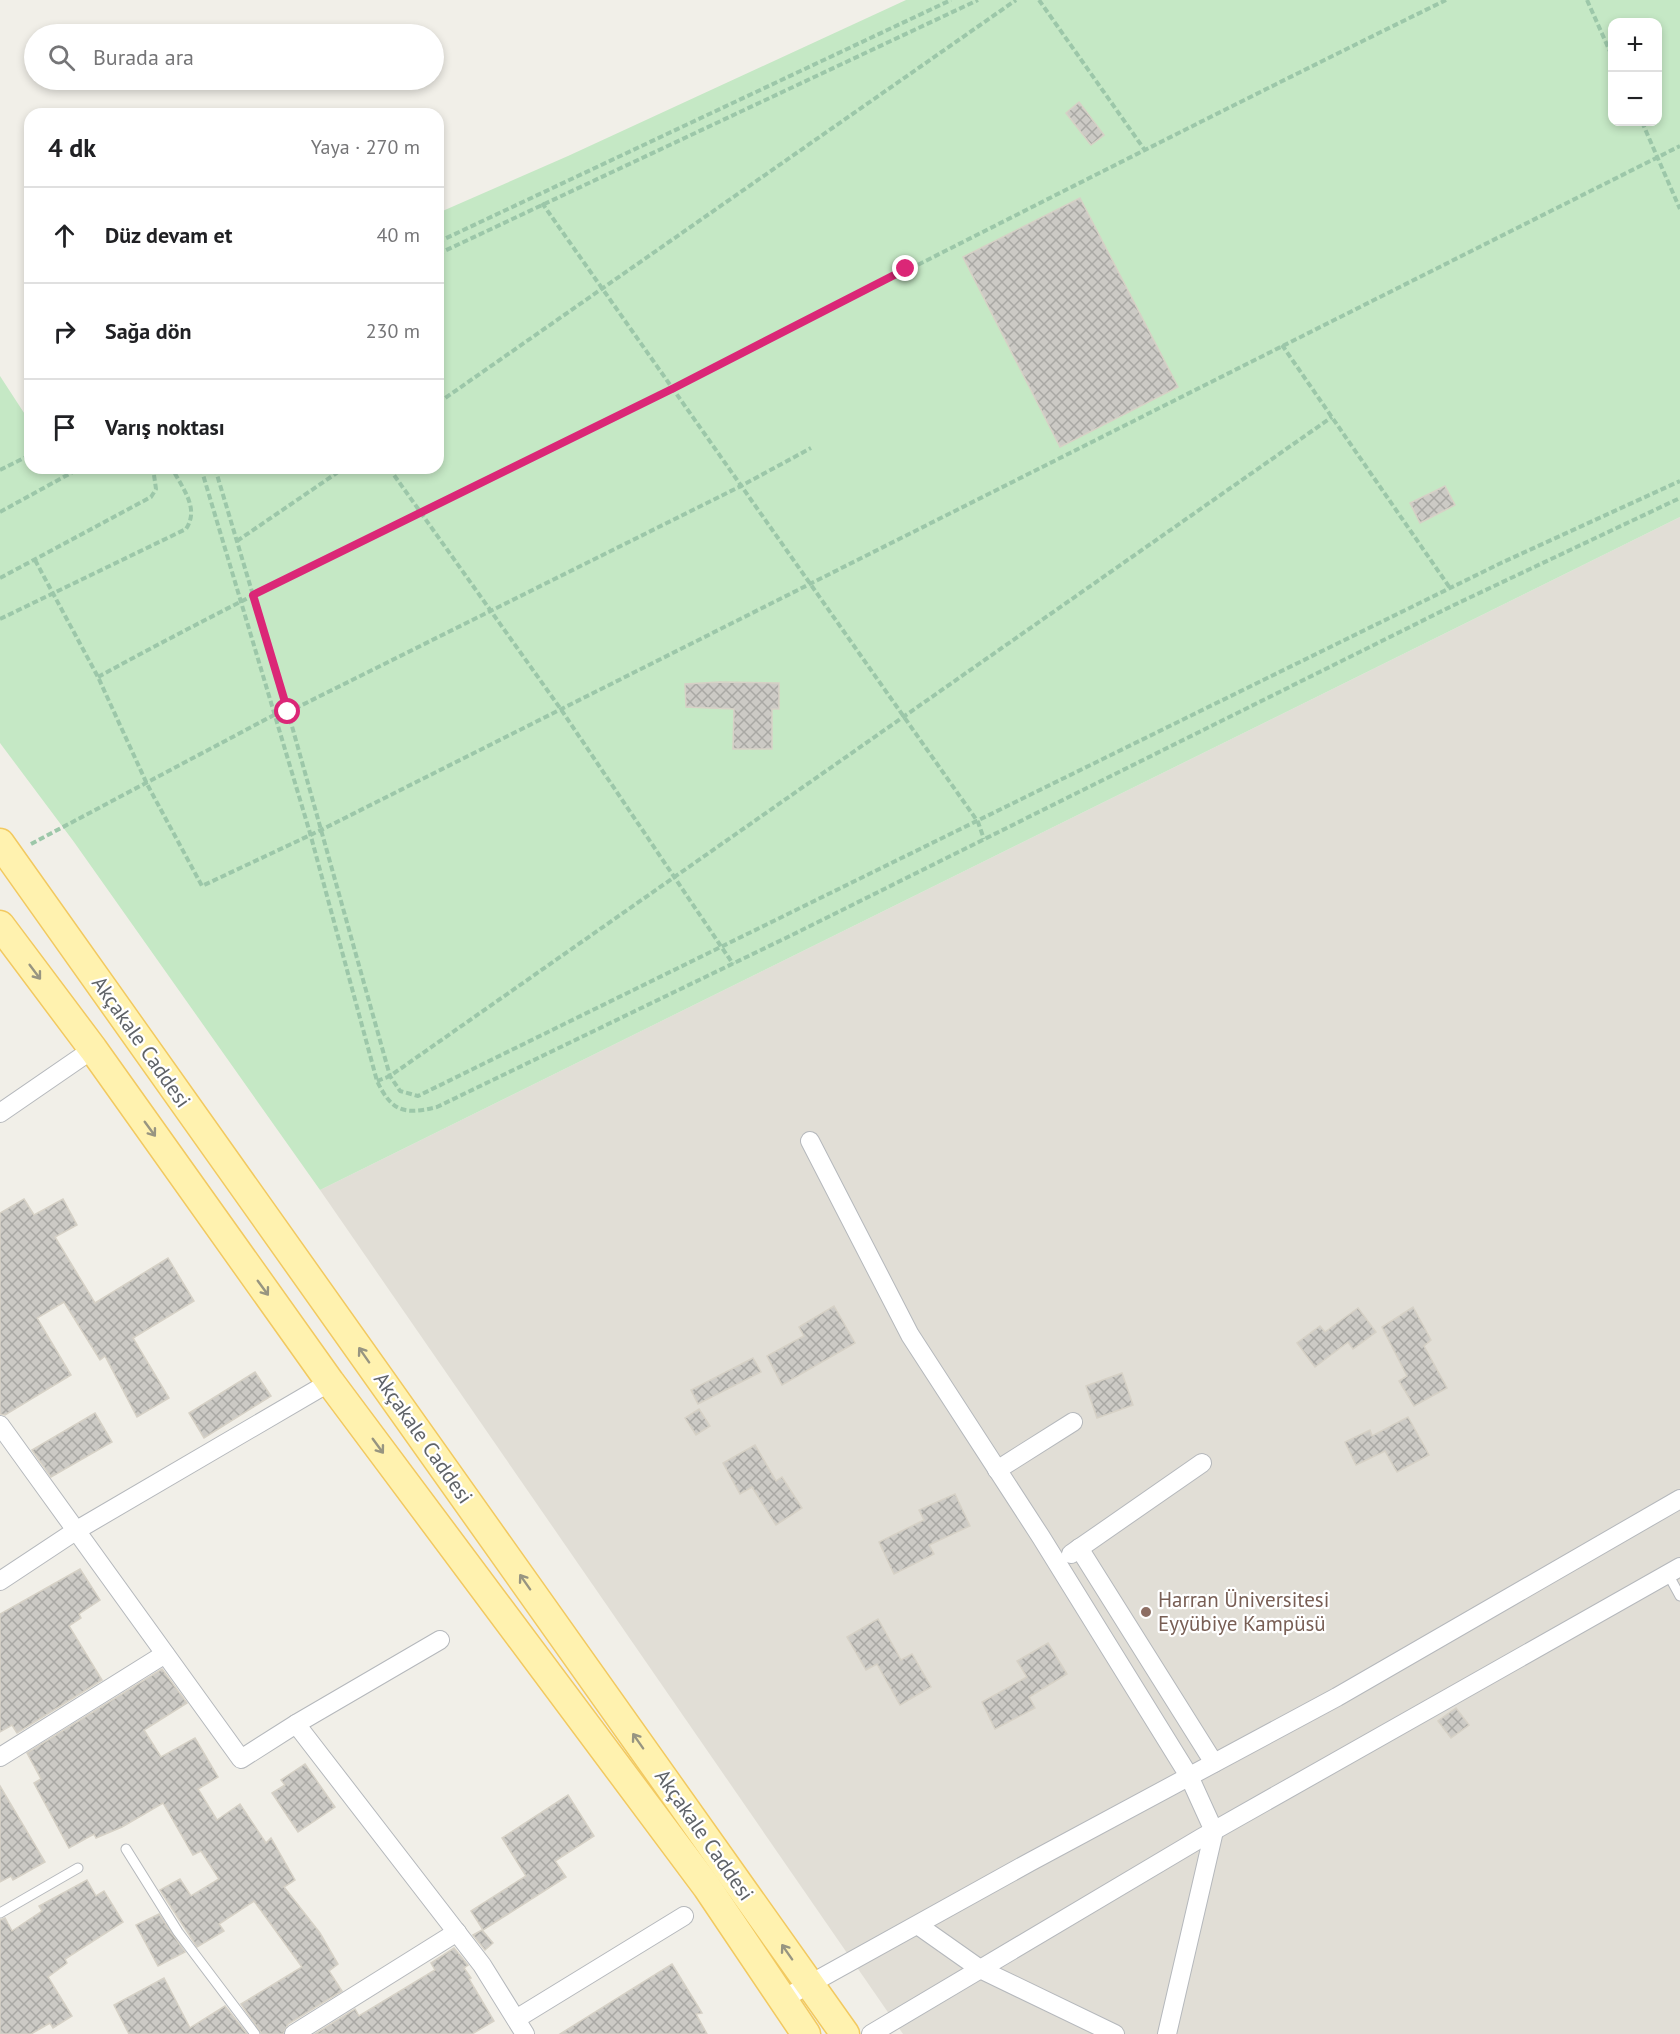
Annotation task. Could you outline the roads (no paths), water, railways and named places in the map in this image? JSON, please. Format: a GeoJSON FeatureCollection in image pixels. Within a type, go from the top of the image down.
{"type":"FeatureCollection","features":[{"type":"Feature","properties":{"kind":"main road","name":"Akçakale Caddesi"},"geometry":{"type":"LineString","coordinates":[[5,849],[845,2034]]}},
{"type":"Feature","properties":{"kind":"main road","name":"Akçakale Caddesi"},"geometry":{"type":"LineString","coordinates":[[0,925],[93,1049],[330,1382],[707,1887],[806,2034]]}},
{"type":"Feature","properties":{"kind":"street"},"geometry":{"type":"LineString","coordinates":[[0,1113],[93,1049]]}},
{"type":"Feature","properties":{"kind":"street"},"geometry":{"type":"LineString","coordinates":[[810,1141],[910,1335],[1057,1563],[1189,1776],[1214,1831],[1167,2034]]}},
{"type":"Feature","properties":{"kind":"street"},"geometry":{"type":"LineString","coordinates":[[0,1581],[77,1530],[330,1382]]}},
{"type":"Feature","properties":{"kind":"street"},"geometry":{"type":"LineString","coordinates":[[997,1470],[1073,1422]]}},
{"type":"Feature","properties":{"kind":"street"},"geometry":{"type":"LineString","coordinates":[[0,1425],[241,1759],[296,1724],[440,1640]]}},
{"type":"Feature","properties":{"kind":"street"},"geometry":{"type":"LineString","coordinates":[[1057,1563],[1202,1463]]}},
{"type":"Feature","properties":{"kind":"street"},"geometry":{"type":"LineString","coordinates":[[783,1999],[809,1983],[919,1926],[1030,1862],[1337,1697],[1680,1499]]}},
{"type":"Feature","properties":{"kind":"street"},"geometry":{"type":"LineString","coordinates":[[1079,1548],[1214,1763]]}},
{"type":"Feature","properties":{"kind":"street"},"geometry":{"type":"LineString","coordinates":[[871,2034],[1214,1831],[1674,1570]]}},
{"type":"Feature","properties":{"kind":"street"},"geometry":{"type":"LineString","coordinates":[[0,1757],[165,1654]]}},
{"type":"Feature","properties":{"kind":"street"},"geometry":{"type":"LineString","coordinates":[[296,1724],[457,1932],[521,2026],[684,1916]]}},
{"type":"Feature","properties":{"kind":"street"},"geometry":{"type":"LineString","coordinates":[[919,1926],[980,1969],[1115,2034]]}},
{"type":"Feature","properties":{"kind":"street"},"geometry":{"type":"LineString","coordinates":[[294,2034],[457,1932]]}},
{"type":"Feature","properties":{"kind":"lane"},"geometry":{"type":"LineString","coordinates":[[1674,1570],[1680,1596]]}},
{"type":"Feature","properties":{"kind":"lane"},"geometry":{"type":"LineString","coordinates":[[126,1849],[178,1932],[255,2034]]}},
{"type":"Feature","properties":{"kind":"lane"},"geometry":{"type":"LineString","coordinates":[[0,1913],[78,1868]]}},
{"type":"Feature","properties":{"kind":"place","name":"Harran Üniversitesi Eyyübiye Kampüsü"},"geometry":{"type":"Point","coordinates":[1146,1612]}}]}
